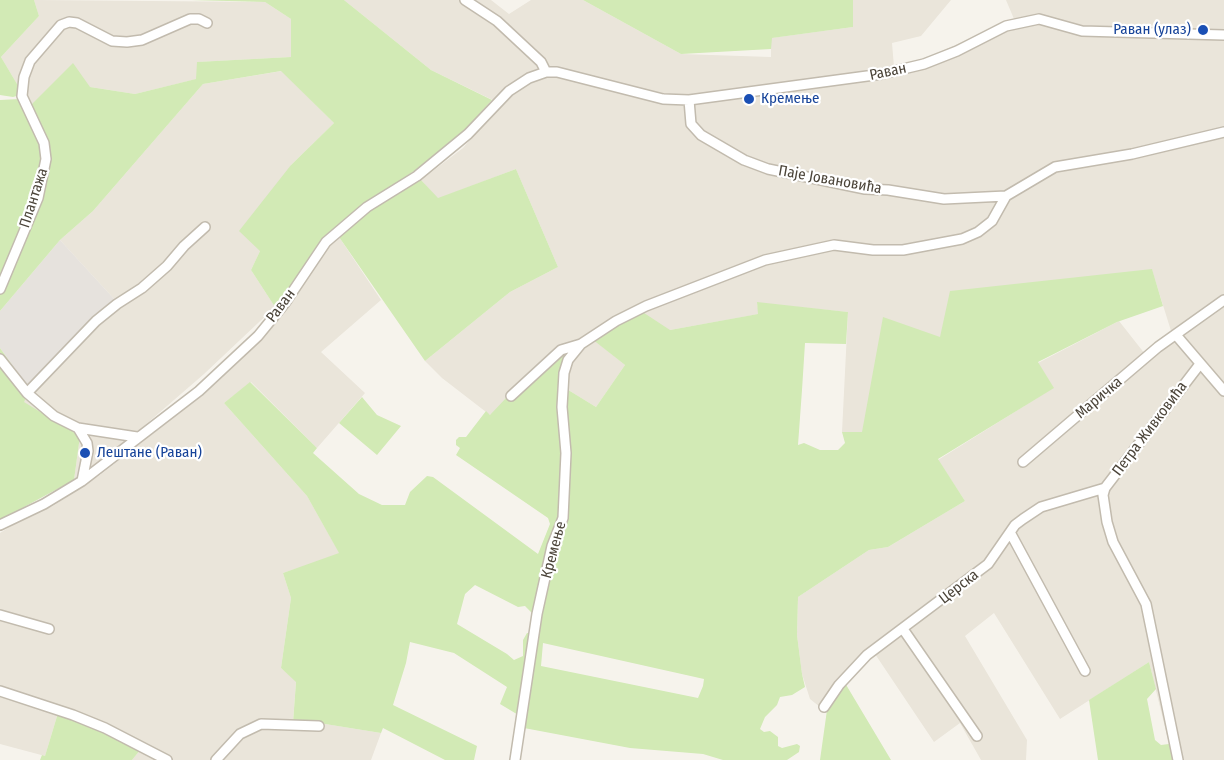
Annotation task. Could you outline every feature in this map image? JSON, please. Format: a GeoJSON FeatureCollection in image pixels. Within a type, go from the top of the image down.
{"type":"FeatureCollection","features":[{"type":"Feature","properties":{"kind":"street"},"geometry":{"type":"LineString","coordinates":[[465,0],[497,21],[541,62],[546,72]]}},
{"type":"Feature","properties":{"kind":"street","name":"Плантажа"},"geometry":{"type":"LineString","coordinates":[[0,289],[38,198],[46,159],[44,143],[22,96],[24,77],[30,61],[61,25],[69,22],[77,23],[112,40],[127,42],[142,40],[190,19],[199,19],[207,23]]}},
{"type":"Feature","properties":{"kind":"street","name":"Раван"},"geometry":{"type":"LineString","coordinates":[[0,525],[44,504],[82,481],[199,390],[258,336],[285,303],[326,242],[367,207],[417,176],[468,134],[519,83],[546,72],[567,74],[663,99],[689,100],[882,74],[924,64],[957,51],[1006,26],[1039,19],[1082,31],[1224,35]]}},
{"type":"Feature","properties":{"kind":"street","name":"Паје Јовановића"},"geometry":{"type":"LineString","coordinates":[[689,100],[691,124],[701,135],[744,160],[768,169],[865,189],[888,190],[944,199],[1005,196]]}},
{"type":"Feature","properties":{"kind":"street","name":"Кремење"},"geometry":{"type":"LineString","coordinates":[[512,396],[561,350],[581,344],[616,321],[646,306],[765,260],[834,245],[873,250],[903,250],[962,240],[978,232],[992,220],[1005,196],[1055,167],[1132,154],[1224,132]]}},
{"type":"Feature","properties":{"kind":"street"},"geometry":{"type":"LineString","coordinates":[[27,393],[96,321],[142,288],[205,227]]}},
{"type":"Feature","properties":{"kind":"street"},"geometry":{"type":"LineString","coordinates":[[1224,300],[1176,335],[1224,391]]}},
{"type":"Feature","properties":{"kind":"street","name":"Маричка"},"geometry":{"type":"LineString","coordinates":[[1023,462],[1176,335]]}},
{"type":"Feature","properties":{"kind":"street","name":"Кремење"},"geometry":{"type":"LineString","coordinates":[[515,760],[537,614],[552,546],[563,518],[566,453],[562,407],[564,373],[568,360],[581,344]]}},
{"type":"Feature","properties":{"kind":"street"},"geometry":{"type":"LineString","coordinates":[[0,359],[27,393],[54,416],[78,428],[137,437]]}},
{"type":"Feature","properties":{"kind":"street","name":"Петра Живковића"},"geometry":{"type":"LineString","coordinates":[[1178,760],[1146,604],[1113,542],[1104,503],[1105,488],[1200,364]]}},
{"type":"Feature","properties":{"kind":"street"},"geometry":{"type":"LineString","coordinates":[[78,428],[87,443],[88,451],[82,481]]}},
{"type":"Feature","properties":{"kind":"street","name":"Церска"},"geometry":{"type":"LineString","coordinates":[[824,707],[839,685],[867,655],[988,564],[1011,534],[1015,525],[1041,507],[1105,488]]}},
{"type":"Feature","properties":{"kind":"street"},"geometry":{"type":"LineString","coordinates":[[1011,534],[1085,671]]}},
{"type":"Feature","properties":{"kind":"street"},"geometry":{"type":"LineString","coordinates":[[0,615],[49,629]]}},
{"type":"Feature","properties":{"kind":"street"},"geometry":{"type":"LineString","coordinates":[[903,629],[977,736]]}},
{"type":"Feature","properties":{"kind":"street"},"geometry":{"type":"LineString","coordinates":[[0,691],[105,728],[167,760]]}},
{"type":"Feature","properties":{"kind":"street"},"geometry":{"type":"LineString","coordinates":[[216,760],[240,734],[261,724],[319,726]]}},
{"type":"Feature","properties":{"kind":"shaded area"},"geometry":{"type":"Polygon","coordinates":[[[34,0],[265,2],[291,19],[291,57],[198,62],[197,79],[135,94],[90,87],[30,106],[1,57],[39,16],[34,0]]]}},
{"type":"Feature","properties":{"kind":"shaded area"},"geometry":{"type":"Polygon","coordinates":[[[344,0],[491,0],[509,14],[531,0],[583,0],[681,54],[771,57],[771,38],[853,27],[853,0],[951,0],[921,36],[892,43],[894,67],[926,58],[1014,19],[1006,0],[1224,0],[1224,760],[1173,760],[1149,662],[1060,719],[994,613],[965,636],[1027,740],[1026,760],[981,760],[960,723],[934,742],[875,654],[820,707],[810,699],[802,674],[797,635],[798,597],[869,550],[888,547],[965,501],[938,460],[1053,388],[1038,363],[1119,321],[1145,354],[1172,334],[1152,270],[941,337],[862,433],[842,432],[848,312],[757,303],[759,314],[670,330],[593,339],[625,365],[596,407],[565,388],[490,415],[442,378],[425,361],[510,292],[558,267],[516,169],[437,199],[421,180],[463,148],[501,104],[431,70],[344,0]]]}},
{"type":"Feature","properties":{"kind":"shaded area"},"geometry":{"type":"Polygon","coordinates":[[[282,71],[334,123],[291,165],[251,270],[275,307],[204,374],[137,432],[74,480],[80,436],[23,402],[104,320],[117,311],[116,301],[60,240],[93,211],[203,84],[282,71]]]}},
{"type":"Feature","properties":{"kind":"shaded area"},"geometry":{"type":"Polygon","coordinates":[[[339,237],[381,300],[321,352],[365,393],[317,448],[251,382],[224,403],[307,496],[340,554],[283,573],[291,598],[281,668],[296,681],[293,722],[319,723],[381,733],[371,760],[132,760],[141,749],[58,713],[45,756],[0,744],[0,533],[21,520],[53,506],[100,475],[205,393],[260,341],[329,246],[339,237]]]}},
{"type":"Feature","properties":{"kind":"shaded area"},"geometry":{"type":"Polygon","coordinates":[[[60,240],[116,301],[30,390],[0,348],[0,311],[60,240]]]}},
{"type":"Feature","properties":{"kind":"green space"},"geometry":{"type":"Polygon","coordinates":[[[0,0],[34,0],[39,16],[1,57],[20,89],[20,95],[13,97],[0,95],[0,0]]]}},
{"type":"Feature","properties":{"kind":"green space"},"geometry":{"type":"Polygon","coordinates":[[[191,0],[344,0],[431,70],[492,100],[461,134],[414,171],[365,204],[324,239],[275,307],[251,270],[260,251],[239,231],[291,165],[334,123],[281,71],[203,84],[93,211],[60,240],[0,311],[0,100],[20,99],[30,106],[73,63],[90,87],[135,94],[196,79],[197,62],[291,57],[291,19],[265,2],[191,0]]]}},
{"type":"Feature","properties":{"kind":"green space"},"geometry":{"type":"Polygon","coordinates":[[[583,0],[853,0],[853,27],[772,38],[771,49],[681,54],[583,0]]]}},
{"type":"Feature","properties":{"kind":"green space"},"geometry":{"type":"Polygon","coordinates":[[[516,169],[558,267],[510,292],[425,361],[339,237],[369,211],[421,180],[438,198],[516,169]]]}},
{"type":"Feature","properties":{"kind":"green space"},"geometry":{"type":"Polygon","coordinates":[[[1152,269],[1163,306],[1117,322],[1038,362],[1054,388],[938,459],[965,501],[888,547],[869,550],[798,597],[797,635],[805,687],[792,695],[780,697],[777,705],[765,717],[760,729],[764,732],[770,731],[778,737],[778,746],[782,748],[797,744],[800,746],[799,752],[787,760],[723,760],[703,754],[630,748],[524,728],[535,644],[554,546],[564,518],[565,388],[596,407],[625,365],[592,339],[641,311],[670,330],[758,314],[757,302],[848,312],[846,344],[805,343],[798,445],[804,443],[820,450],[838,450],[845,443],[842,432],[862,432],[883,317],[940,337],[950,291],[1152,269]],[[543,643],[541,666],[698,698],[704,679],[543,643]]]}},
{"type":"Feature","properties":{"kind":"green space"},"geometry":{"type":"Polygon","coordinates":[[[0,348],[30,390],[24,402],[80,436],[74,480],[0,520],[0,348]]]}},
{"type":"Feature","properties":{"kind":"green space"},"geometry":{"type":"Polygon","coordinates":[[[563,351],[569,356],[561,517],[535,613],[525,606],[518,607],[475,585],[465,594],[457,624],[514,660],[523,656],[523,640],[527,633],[531,633],[520,716],[500,704],[507,687],[454,653],[410,642],[393,705],[477,746],[474,760],[445,760],[383,728],[381,733],[319,723],[293,723],[296,682],[281,668],[291,598],[283,573],[339,553],[307,496],[224,403],[250,382],[317,448],[313,453],[359,494],[382,505],[405,505],[410,492],[427,476],[433,477],[538,554],[550,524],[548,518],[456,455],[460,448],[456,445],[456,440],[459,437],[466,437],[486,411],[490,415],[508,396],[563,351]]]}},
{"type":"Feature","properties":{"kind":"green space"},"geometry":{"type":"Polygon","coordinates":[[[362,397],[377,415],[401,426],[377,455],[339,423],[362,397]]]}},
{"type":"Feature","properties":{"kind":"green space"},"geometry":{"type":"Polygon","coordinates":[[[1149,662],[1156,689],[1147,699],[1155,740],[1161,745],[1169,744],[1173,760],[1098,760],[1089,700],[1149,662]]]}},
{"type":"Feature","properties":{"kind":"green space"},"geometry":{"type":"Polygon","coordinates":[[[845,683],[891,760],[820,760],[827,710],[845,683]]]}},
{"type":"Feature","properties":{"kind":"green space"},"geometry":{"type":"Polygon","coordinates":[[[58,713],[71,716],[141,749],[132,760],[40,760],[42,755],[45,756],[58,713]]]}},
{"type":"Feature","properties":{"kind":"place","name":"Раван (улаз)"},"geometry":{"type":"Point","coordinates":[1203,30]}},
{"type":"Feature","properties":{"kind":"place","name":"Кремење"},"geometry":{"type":"Point","coordinates":[749,99]}},
{"type":"Feature","properties":{"kind":"place","name":"Лештане (Раван)"},"geometry":{"type":"Point","coordinates":[85,453]}}]}
